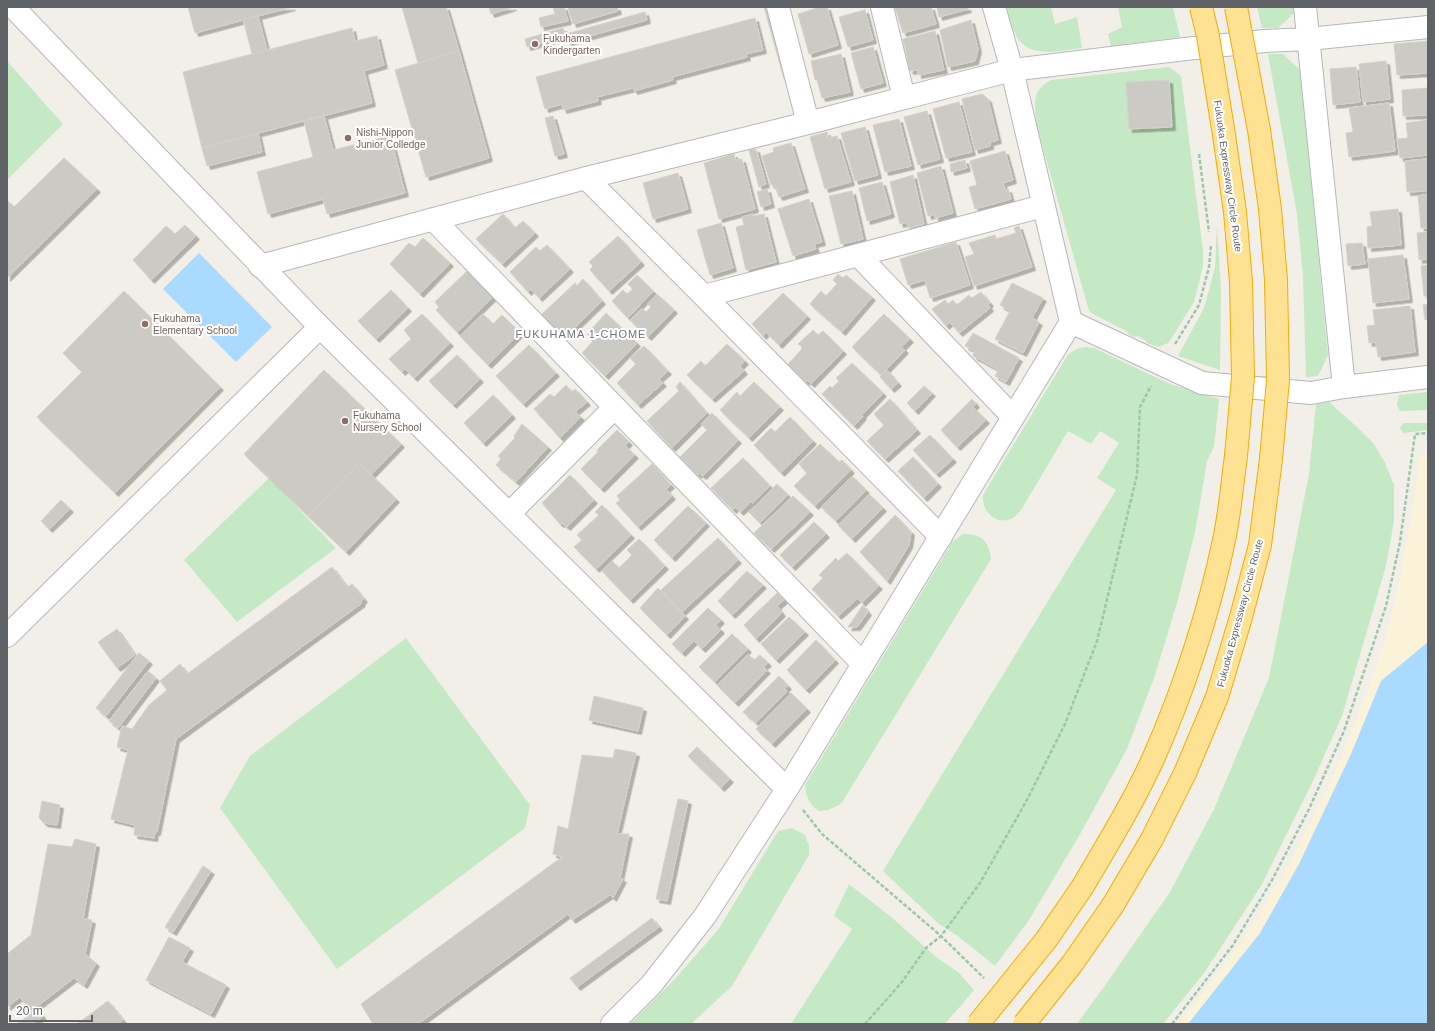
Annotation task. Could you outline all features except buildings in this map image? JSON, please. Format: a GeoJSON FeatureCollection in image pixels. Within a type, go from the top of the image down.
{"type":"FeatureCollection","features":[{"type":"Feature","properties":{"kind":"highway","name":"Fukuoka Expressway Circle Route"},"geometry":{"type":"LineString","coordinates":[[978,1024],[1046,940],[1083,886],[1120,823],[1153,759],[1182,686],[1207,607],[1224,540],[1236,456],[1242,378],[1241,282],[1235,212],[1224,135],[1208,36],[1201,7]]}},
{"type":"Feature","properties":{"kind":"highway","name":"Fukuoka Expressway Circle Route"},"geometry":{"type":"LineString","coordinates":[[1024,1024],[1072,964],[1114,905],[1152,839],[1186,773],[1217,697],[1260,545],[1271,459],[1278,380],[1276,280],[1270,209],[1259,130],[1236,7]]}},
{"type":"Feature","properties":{"kind":"street"},"geometry":{"type":"LineString","coordinates":[[13,7],[320,327],[788,789]]}},
{"type":"Feature","properties":{"kind":"street"},"geometry":{"type":"LineString","coordinates":[[778,7],[808,123]]}},
{"type":"Feature","properties":{"kind":"street"},"geometry":{"type":"LineString","coordinates":[[882,7],[904,98]]}},
{"type":"Feature","properties":{"kind":"street"},"geometry":{"type":"LineString","coordinates":[[612,1024],[651,985],[705,916],[788,789],[1071,322],[1012,70],[994,7]]}},
{"type":"Feature","properties":{"kind":"street"},"geometry":{"type":"LineString","coordinates":[[1304,7],[1344,387]]}},
{"type":"Feature","properties":{"kind":"street"},"geometry":{"type":"LineString","coordinates":[[260,266],[586,178],[808,123],[1012,70],[1177,50],[1265,41],[1308,40],[1428,27]]}},
{"type":"Feature","properties":{"kind":"street"},"geometry":{"type":"LineString","coordinates":[[586,178],[941,537]]}},
{"type":"Feature","properties":{"kind":"street"},"geometry":{"type":"LineString","coordinates":[[704,296],[1043,206]]}},
{"type":"Feature","properties":{"kind":"street"},"geometry":{"type":"LineString","coordinates":[[433,219],[863,664]]}},
{"type":"Feature","properties":{"kind":"street"},"geometry":{"type":"LineString","coordinates":[[858,255],[1013,417]]}},
{"type":"Feature","properties":{"kind":"street"},"geometry":{"type":"LineString","coordinates":[[1071,322],[1202,383],[1311,393],[1344,387],[1428,377]]}},
{"type":"Feature","properties":{"kind":"street"},"geometry":{"type":"LineString","coordinates":[[7,636],[320,327]]}},
{"type":"Feature","properties":{"kind":"street"},"geometry":{"type":"LineString","coordinates":[[510,514],[615,407]]}},
{"type":"Feature","properties":{"kind":"path"},"geometry":{"type":"LineString","coordinates":[[1199,152],[1210,236]]}},
{"type":"Feature","properties":{"kind":"path"},"geometry":{"type":"LineString","coordinates":[[866,1024],[902,982],[926,948],[941,936],[980,883],[1012,829],[1055,745],[1075,700],[1097,641],[1137,475],[1140,407],[1162,364],[1199,305],[1209,267],[1211,244]]}},
{"type":"Feature","properties":{"kind":"path"},"geometry":{"type":"LineString","coordinates":[[1172,1024],[1233,945],[1272,880],[1309,809],[1344,731],[1386,606],[1400,542],[1415,434],[1428,433]]}},
{"type":"Feature","properties":{"kind":"path"},"geometry":{"type":"LineString","coordinates":[[788,789],[822,834],[941,936],[985,978]]}},
{"type":"Feature","properties":{"kind":"green space"},"geometry":{"type":"Polygon","coordinates":[[[1007,7],[1051,7],[1055,24],[1077,17],[1082,48],[1048,52],[1031,49],[1018,39],[1014,32],[1007,7]]]}},
{"type":"Feature","properties":{"kind":"green space"},"geometry":{"type":"Polygon","coordinates":[[[1118,7],[1173,7],[1180,37],[1111,46],[1108,34],[1122,27],[1118,7]]]}},
{"type":"Feature","properties":{"kind":"green space"},"geometry":{"type":"Polygon","coordinates":[[[1257,7],[1294,7],[1294,13],[1278,28],[1262,28],[1257,7]]]}},
{"type":"Feature","properties":{"kind":"green space"},"geometry":{"type":"Polygon","coordinates":[[[1268,54],[1283,54],[1300,70],[1328,355],[1318,376],[1306,377],[1303,276],[1297,214],[1268,54]]]}},
{"type":"Feature","properties":{"kind":"green space"},"geometry":{"type":"Polygon","coordinates":[[[7,61],[63,124],[7,180],[7,61]]]}},
{"type":"Feature","properties":{"kind":"green space"},"geometry":{"type":"Polygon","coordinates":[[[1169,67],[1181,76],[1203,251],[1203,266],[1194,302],[1168,343],[1159,347],[1147,343],[1138,336],[1131,336],[1126,331],[1089,311],[1038,130],[1035,101],[1039,90],[1044,84],[1051,80],[1169,67]]]}},
{"type":"Feature","properties":{"kind":"green space"},"geometry":{"type":"Polygon","coordinates":[[[1217,226],[1221,290],[1220,370],[1178,356],[1204,308],[1215,268],[1217,226]]]}},
{"type":"Feature","properties":{"kind":"green space"},"geometry":{"type":"Polygon","coordinates":[[[1086,347],[1094,348],[1170,384],[1219,399],[1214,447],[1207,461],[1195,532],[1177,603],[1154,678],[1127,749],[1079,836],[1029,920],[995,966],[958,936],[939,924],[883,871],[1116,490],[1097,478],[1119,443],[1100,431],[1091,444],[1068,431],[1021,510],[1014,517],[1003,520],[998,519],[993,517],[984,506],[983,495],[1067,356],[1075,350],[1086,347]]]}},
{"type":"Feature","properties":{"kind":"green space"},"geometry":{"type":"Polygon","coordinates":[[[1428,392],[1428,410],[1400,411],[1397,405],[1399,395],[1428,392]]]}},
{"type":"Feature","properties":{"kind":"green space"},"geometry":{"type":"Polygon","coordinates":[[[1329,402],[1374,444],[1385,463],[1394,485],[1394,521],[1386,566],[1342,716],[1312,783],[1261,886],[1204,973],[1163,1024],[1077,1024],[1170,892],[1214,809],[1269,678],[1309,474],[1316,404],[1329,402]]]}},
{"type":"Feature","properties":{"kind":"green space"},"geometry":{"type":"Polygon","coordinates":[[[1404,423],[1428,423],[1428,430],[1403,433],[1400,427],[1404,423]]]}},
{"type":"Feature","properties":{"kind":"green space"},"geometry":{"type":"Polygon","coordinates":[[[269,478],[336,548],[237,622],[184,560],[269,478]]]}},
{"type":"Feature","properties":{"kind":"green space"},"geometry":{"type":"Polygon","coordinates":[[[963,534],[970,534],[980,537],[986,543],[991,559],[841,804],[828,810],[819,811],[809,800],[805,785],[953,541],[963,534]]]}},
{"type":"Feature","properties":{"kind":"green space"},"geometry":{"type":"Polygon","coordinates":[[[406,638],[530,805],[525,828],[337,969],[220,808],[250,756],[406,638]]]}},
{"type":"Feature","properties":{"kind":"green space"},"geometry":{"type":"Polygon","coordinates":[[[792,828],[805,835],[809,846],[809,855],[732,986],[691,1024],[630,1024],[673,981],[718,930],[778,831],[792,828]]]}},
{"type":"Feature","properties":{"kind":"green space"},"geometry":{"type":"Polygon","coordinates":[[[849,884],[890,916],[936,957],[958,972],[974,990],[945,1024],[791,1024],[852,929],[834,916],[849,884]]]}},
{"type":"Feature","properties":{"kind":"sand"},"geometry":{"type":"Polygon","coordinates":[[[1428,453],[1428,696],[1271,1024],[1177,1024],[1231,955],[1279,882],[1300,844],[1338,765],[1368,691],[1387,634],[1398,590],[1414,500],[1420,454],[1428,453]]]}},
{"type":"Feature","properties":{"kind":"water"},"geometry":{"type":"Polygon","coordinates":[[[199,253],[272,327],[236,362],[163,289],[199,253]]]}},
{"type":"Feature","properties":{"kind":"water"},"geometry":{"type":"Polygon","coordinates":[[[1428,642],[1428,1024],[1188,1024],[1260,933],[1299,864],[1351,754],[1381,681],[1428,642]]]}},
{"type":"Feature","properties":{"kind":"place","name":"Fukuhama Kindergarten"},"geometry":{"type":"Point","coordinates":[535,44]}},
{"type":"Feature","properties":{"kind":"place","name":"Nishi-Nippon Junior Colledge"},"geometry":{"type":"Point","coordinates":[348,138]}},
{"type":"Feature","properties":{"kind":"place","name":"Fukuhama Elementary School"},"geometry":{"type":"Point","coordinates":[145,324]}},
{"type":"Feature","properties":{"kind":"place","name":"Fukuhama Nursery School"},"geometry":{"type":"Point","coordinates":[345,421]}},
{"type":"Feature","properties":{"kind":"district","name":"FUKUHAMA 1-CHOME"},"geometry":{"type":"Point","coordinates":[581,334]}}]}
